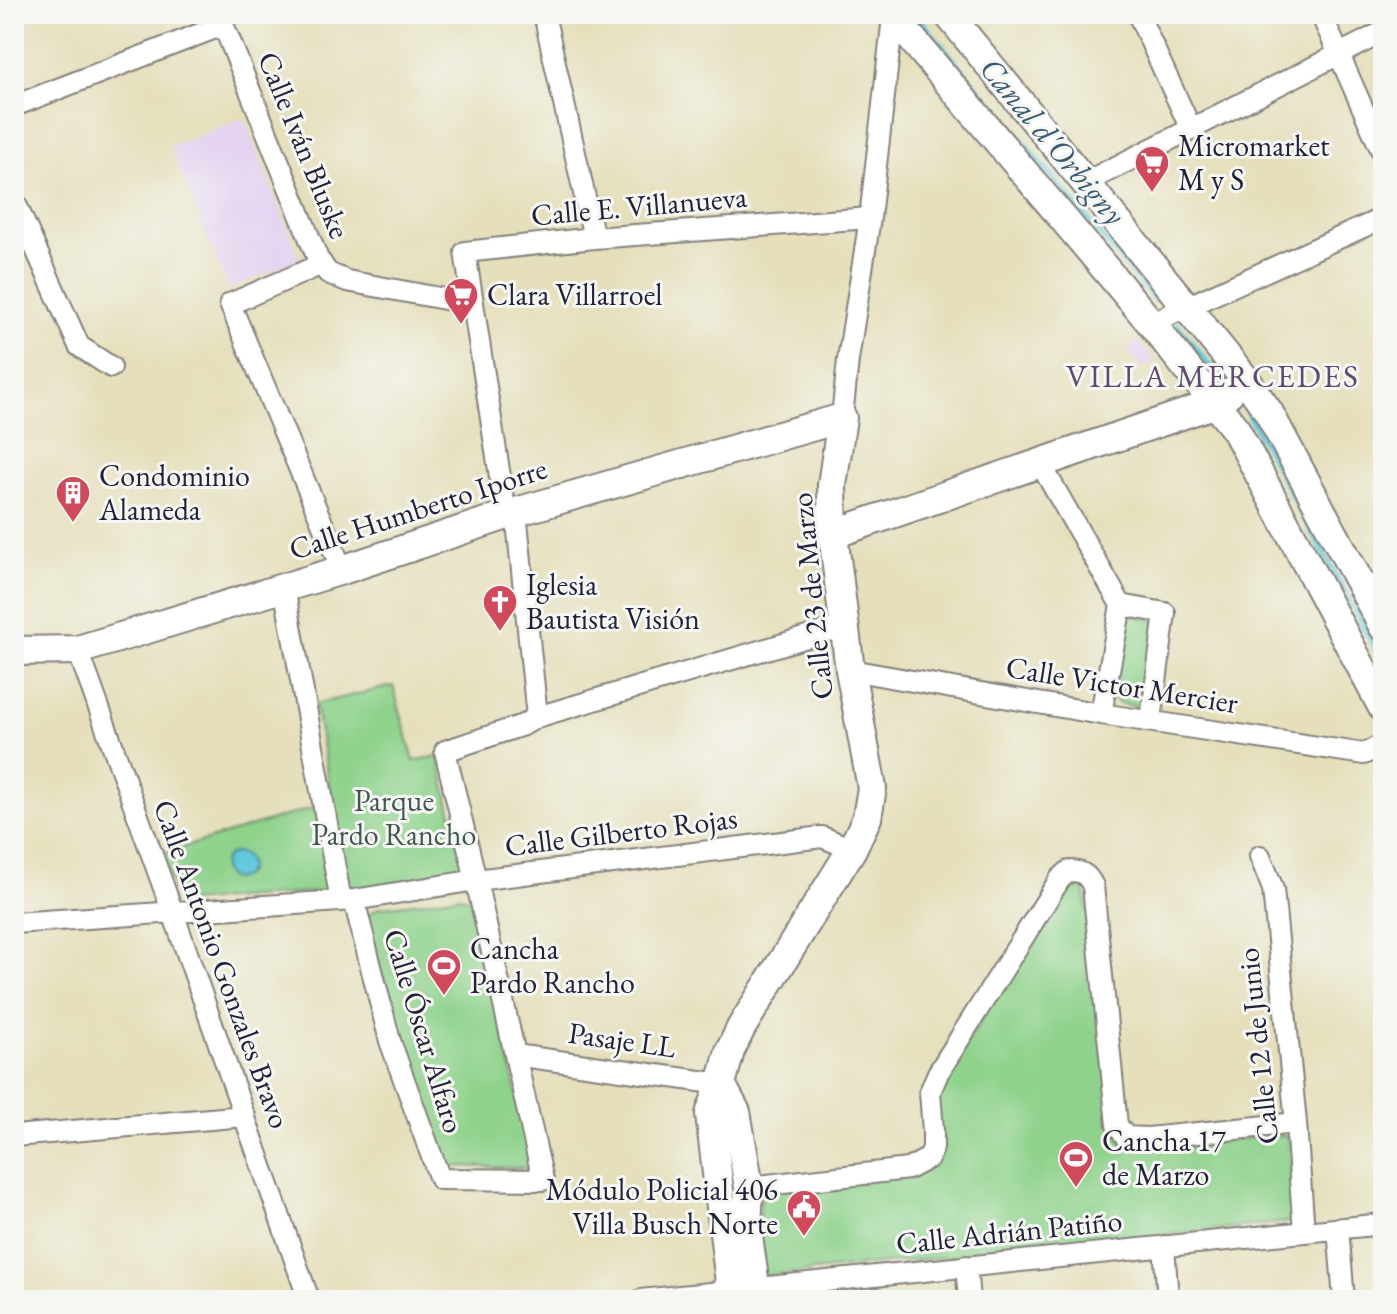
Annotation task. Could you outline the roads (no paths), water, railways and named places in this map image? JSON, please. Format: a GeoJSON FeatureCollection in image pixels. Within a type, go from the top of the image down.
{"type":"FeatureCollection","features":[{"type":"Feature","properties":{"kind":"street"},"geometry":{"type":"LineString","coordinates":[[544,14],[594,238]]}},
{"type":"Feature","properties":{"kind":"street"},"geometry":{"type":"LineString","coordinates":[[948,14],[1246,380],[1268,411],[1383,626]]}},
{"type":"Feature","properties":{"kind":"street"},"geometry":{"type":"LineString","coordinates":[[1138,14],[1191,129]]}},
{"type":"Feature","properties":{"kind":"street"},"geometry":{"type":"LineString","coordinates":[[1321,14],[1383,154]]}},
{"type":"Feature","properties":{"kind":"street"},"geometry":{"type":"LineString","coordinates":[[892,16],[1151,323],[1236,430],[1383,708]]}},
{"type":"Feature","properties":{"kind":"street","name":"Calle 23 de Marzo"},"geometry":{"type":"LineString","coordinates":[[744,1295],[710,1114],[730,1051],[741,1028],[852,849],[867,818],[872,788],[844,626],[833,534],[832,485],[870,218],[892,16]]}},
{"type":"Feature","properties":{"kind":"street"},"geometry":{"type":"LineString","coordinates":[[14,106],[221,20]]}},
{"type":"Feature","properties":{"kind":"street","name":"Calle Iván Bluske"},"geometry":{"type":"LineString","coordinates":[[221,20],[318,259],[328,273],[347,281],[472,304]]}},
{"type":"Feature","properties":{"kind":"street"},"geometry":{"type":"LineString","coordinates":[[1086,182],[1383,32]]}},
{"type":"Feature","properties":{"kind":"street"},"geometry":{"type":"LineString","coordinates":[[14,200],[79,346],[111,367]]}},
{"type":"Feature","properties":{"kind":"street","name":"Calle E. Villanueva"},"geometry":{"type":"LineString","coordinates":[[472,304],[465,252],[594,238],[870,218]]}},
{"type":"Feature","properties":{"kind":"street"},"geometry":{"type":"LineString","coordinates":[[1151,323],[1383,218]]}},
{"type":"Feature","properties":{"kind":"street"},"geometry":{"type":"LineString","coordinates":[[322,264],[230,304],[342,570]]}},
{"type":"Feature","properties":{"kind":"street"},"geometry":{"type":"LineString","coordinates":[[472,304],[511,514],[537,717]]}},
{"type":"Feature","properties":{"kind":"street"},"geometry":{"type":"LineString","coordinates":[[833,534],[1216,403],[1246,380]]}},
{"type":"Feature","properties":{"kind":"street","name":"Calle Humberto Iporre"},"geometry":{"type":"LineString","coordinates":[[14,651],[78,650],[342,570],[511,514],[842,418]]}},
{"type":"Feature","properties":{"kind":"street"},"geometry":{"type":"LineString","coordinates":[[1040,463],[1121,605],[1101,714]]}},
{"type":"Feature","properties":{"kind":"street","name":"Calle Óscar Alfaro"},"geometry":{"type":"LineString","coordinates":[[284,587],[347,900],[390,1041],[440,1179],[543,1180],[515,1055]]}},
{"type":"Feature","properties":{"kind":"street"},"geometry":{"type":"LineString","coordinates":[[1121,605],[1165,613],[1151,720]]}},
{"type":"Feature","properties":{"kind":"street"},"geometry":{"type":"LineString","coordinates":[[515,1055],[445,751],[523,725],[537,717],[844,626]]}},
{"type":"Feature","properties":{"kind":"street","name":"Calle Antonio Gonzales Bravo"},"geometry":{"type":"LineString","coordinates":[[78,650],[309,1300]]}},
{"type":"Feature","properties":{"kind":"street","name":"Calle Victor Mercier"},"geometry":{"type":"LineString","coordinates":[[850,670],[1101,714],[1364,754],[1383,744]]}},
{"type":"Feature","properties":{"kind":"street","name":"Calle Gilberto Rojas"},"geometry":{"type":"LineString","coordinates":[[14,923],[347,900],[476,880],[822,837],[852,849]]}},
{"type":"Feature","properties":{"kind":"street","name":"Calle 12 de Junio"},"geometry":{"type":"LineString","coordinates":[[1260,856],[1273,889],[1304,1232]]}},
{"type":"Feature","properties":{"kind":"street"},"geometry":{"type":"LineString","coordinates":[[749,1187],[908,1169],[929,1158],[933,1148],[930,1092],[938,1073],[1060,879],[1069,871],[1081,871],[1093,886],[1117,1125],[1126,1137],[1148,1138],[1296,1123]]}},
{"type":"Feature","properties":{"kind":"street","name":"Pasaje LL"},"geometry":{"type":"LineString","coordinates":[[515,1055],[721,1084]]}},
{"type":"Feature","properties":{"kind":"street"},"geometry":{"type":"LineString","coordinates":[[721,1084],[736,1112],[749,1187],[744,1295]]}},
{"type":"Feature","properties":{"kind":"street"},"geometry":{"type":"LineString","coordinates":[[14,1136],[245,1116]]}},
{"type":"Feature","properties":{"kind":"street","name":"Calle Adrián Patiño"},"geometry":{"type":"LineString","coordinates":[[641,1300],[744,1295],[966,1266],[1383,1224]]}},
{"type":"Feature","properties":{"kind":"street"},"geometry":{"type":"LineString","coordinates":[[1338,1228],[1344,1300]]}},
{"type":"Feature","properties":{"kind":"street"},"geometry":{"type":"LineString","coordinates":[[1164,1246],[1168,1300]]}},
{"type":"Feature","properties":{"kind":"street"},"geometry":{"type":"LineString","coordinates":[[966,1266],[969,1300]]}},
{"type":"Feature","properties":{"kind":"water"},"geometry":{"type":"Polygon","coordinates":[[[236,853],[245,857],[249,866],[245,875],[236,879],[227,875],[223,866],[227,857],[236,853]]]}},
{"type":"Feature","properties":{"kind":"waterway","name":"Canal d'Orbigny"},"geometry":{"type":"LineString","coordinates":[[915,14],[1155,299]]}},
{"type":"Feature","properties":{"kind":"waterway","name":"Canal d'Orbigny"},"geometry":{"type":"LineString","coordinates":[[1177,325],[1222,381]]}},
{"type":"Feature","properties":{"kind":"waterway","name":"Canal d'Orbigny"},"geometry":{"type":"LineString","coordinates":[[1248,414],[1383,662]]}},
{"type":"Feature","properties":{"kind":"place","name":"Micromarket M y S"},"geometry":{"type":"Point","coordinates":[1152,194]}},
{"type":"Feature","properties":{"kind":"place","name":"Clara Villarroel"},"geometry":{"type":"Point","coordinates":[461,326]}},
{"type":"Feature","properties":{"kind":"place","name":"Condominio Alameda"},"geometry":{"type":"Point","coordinates":[73,524]}},
{"type":"Feature","properties":{"kind":"place","name":"Iglesia Bautista Visión"},"geometry":{"type":"Point","coordinates":[500,633]}},
{"type":"Feature","properties":{"kind":"place","name":"Cancha Pardo Rancho"},"geometry":{"type":"Point","coordinates":[444,997]}},
{"type":"Feature","properties":{"kind":"place","name":"Cancha 17 de Marzo"},"geometry":{"type":"Point","coordinates":[1076,1189]}},
{"type":"Feature","properties":{"kind":"place","name":"Módulo Policial 406 Villa Busch Norte"},"geometry":{"type":"Point","coordinates":[804,1238]}},
{"type":"Feature","properties":{"kind":"district","name":"VILLA MERCEDES"},"geometry":{"type":"Point","coordinates":[1213,376]}},
{"type":"Feature","properties":{"kind":"park label","name":"Parque Pardo Rancho"},"geometry":{"type":"Point","coordinates":[394,818]}}]}
